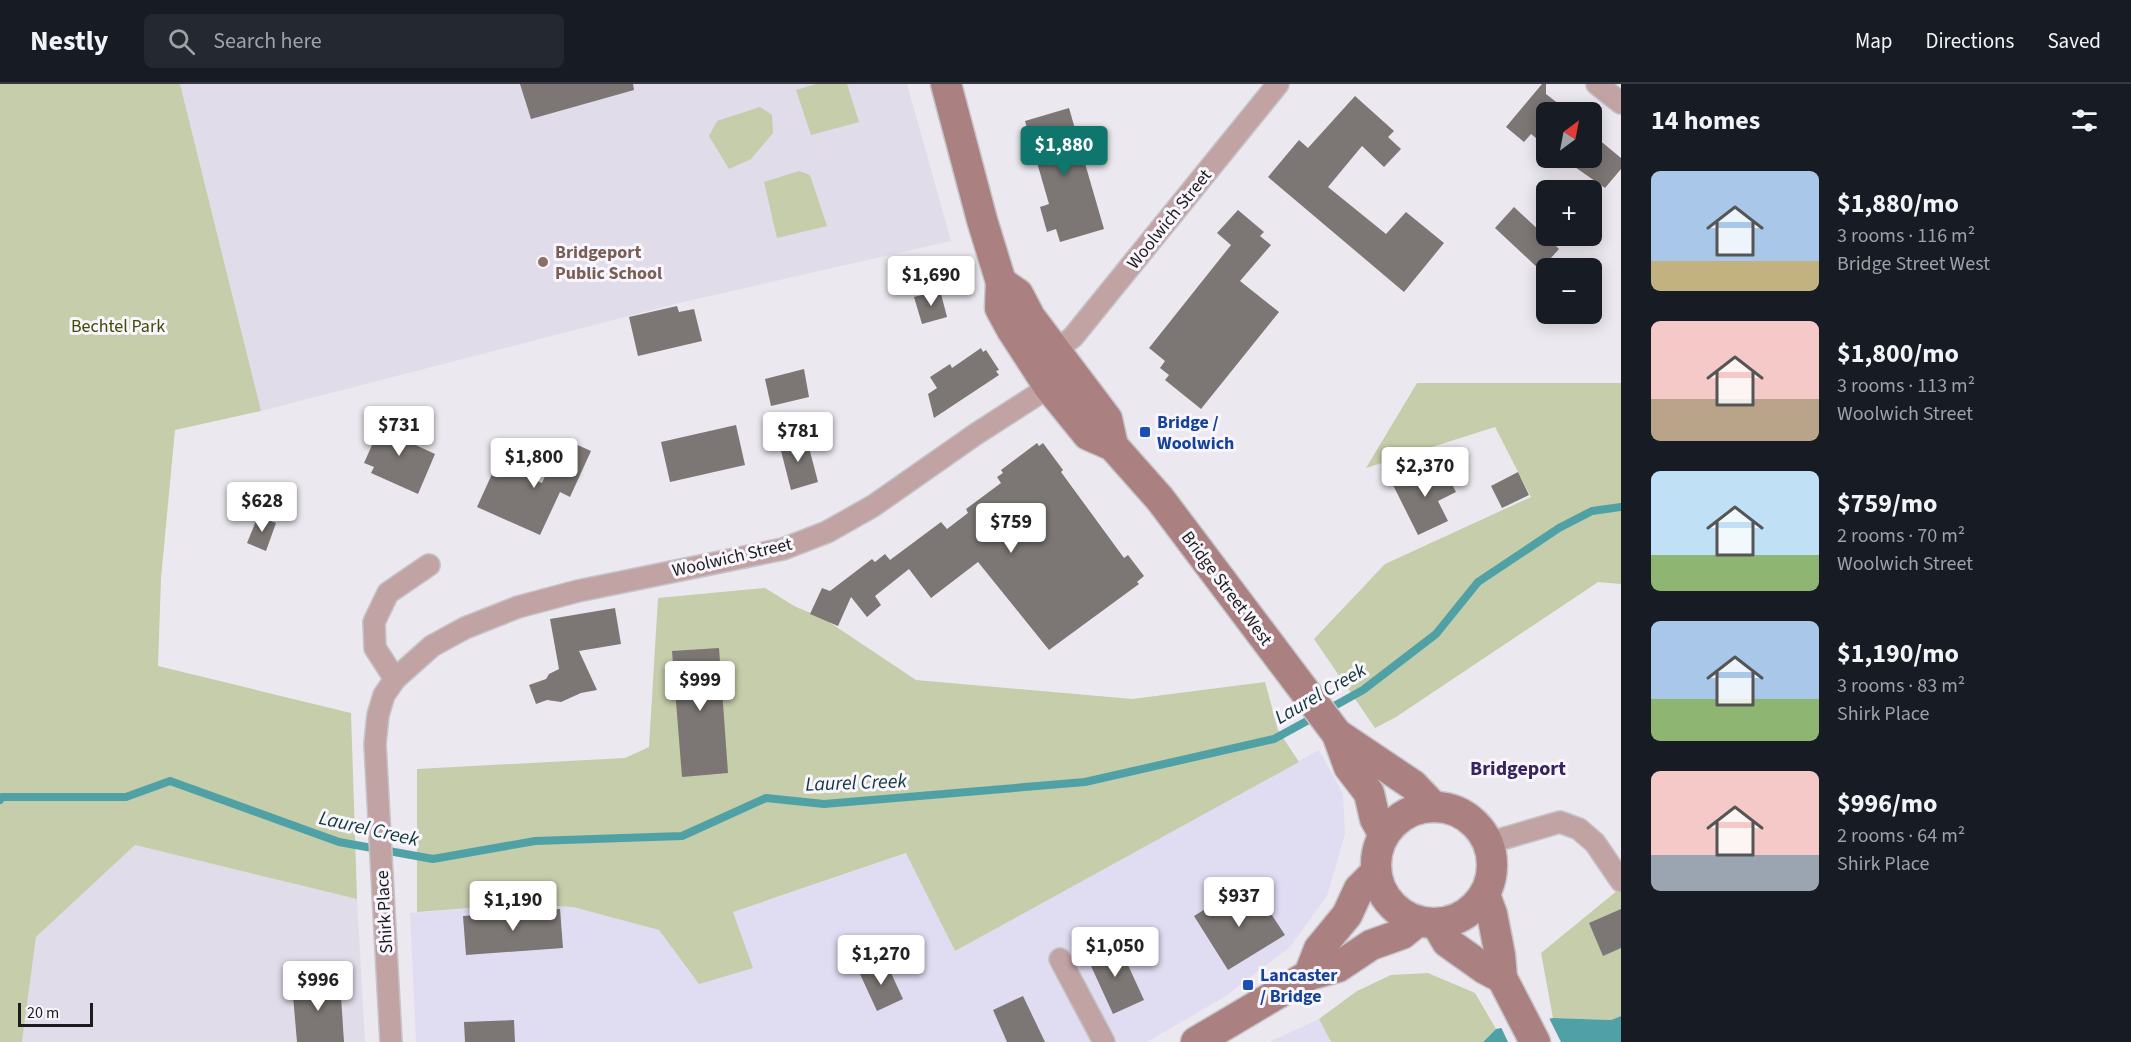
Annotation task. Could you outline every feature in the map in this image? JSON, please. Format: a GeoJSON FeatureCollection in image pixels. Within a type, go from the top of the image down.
{"type":"FeatureCollection","features":[{"type":"Feature","properties":{"kind":"main road","name":"Bridge Street West"},"geometry":{"type":"LineString","coordinates":[[946,84],[1001,282],[1000,308],[1049,387],[1088,435],[1113,446],[1160,499],[1337,734],[1349,767],[1369,793],[1375,819],[1384,835]]}},
{"type":"Feature","properties":{"kind":"main road","name":"Bridge Street West"},"geometry":{"type":"LineString","coordinates":[[1001,282],[1018,294],[1030,316],[1107,419],[1113,446]]}},
{"type":"Feature","properties":{"kind":"main road","name":"Bridge Street West"},"geometry":{"type":"LineString","coordinates":[[1337,734],[1390,772],[1413,785],[1434,807]]}},
{"type":"Feature","properties":{"kind":"main road"},"geometry":{"type":"LineString","coordinates":[[1434,807],[1451,809],[1466,817],[1479,828],[1488,843],[1492,856],[1492,869],[1485,895],[1476,906],[1450,921],[1427,922],[1406,916],[1390,903],[1376,872],[1379,846],[1384,835],[1394,823],[1405,814],[1434,807]]}},
{"type":"Feature","properties":{"kind":"main road"},"geometry":{"type":"LineString","coordinates":[[1309,975],[1319,950],[1347,915],[1359,889],[1376,872]]}},
{"type":"Feature","properties":{"kind":"main road"},"geometry":{"type":"LineString","coordinates":[[1485,895],[1492,914],[1502,978],[1535,1042]]}},
{"type":"Feature","properties":{"kind":"main road"},"geometry":{"type":"LineString","coordinates":[[1196,1042],[1309,975],[1338,967],[1371,945],[1427,922]]}},
{"type":"Feature","properties":{"kind":"main road"},"geometry":{"type":"LineString","coordinates":[[1427,922],[1447,942],[1502,978]]}},
{"type":"Feature","properties":{"kind":"street","name":"Woolwich Street"},"geometry":{"type":"LineString","coordinates":[[1056,350],[1073,337],[1278,84]]}},
{"type":"Feature","properties":{"kind":"street"},"geometry":{"type":"LineString","coordinates":[[1597,84],[1621,103]]}},
{"type":"Feature","properties":{"kind":"street","name":"Woolwich Street"},"geometry":{"type":"LineString","coordinates":[[395,679],[432,646],[465,628],[518,607],[578,591],[783,549],[827,532],[873,506],[976,434],[1049,387]]}},
{"type":"Feature","properties":{"kind":"street"},"geometry":{"type":"LineString","coordinates":[[395,679],[375,648],[374,622],[388,593],[429,564]]}},
{"type":"Feature","properties":{"kind":"street","name":"Shirk Place"},"geometry":{"type":"LineString","coordinates":[[391,1042],[375,744],[378,716],[384,695],[395,679]]}},
{"type":"Feature","properties":{"kind":"street"},"geometry":{"type":"LineString","coordinates":[[1488,843],[1560,822],[1579,829],[1596,843],[1621,881]]}},
{"type":"Feature","properties":{"kind":"street"},"geometry":{"type":"LineString","coordinates":[[1060,959],[1104,1042]]}},
{"type":"Feature","properties":{"kind":"shaded area","name":"Bridgeport Public School"},"geometry":{"type":"Polygon","coordinates":[[[180,84],[907,84],[951,241],[679,303],[261,411],[180,84]]]}},
{"type":"Feature","properties":{"kind":"shaded area"},"geometry":{"type":"Polygon","coordinates":[[[1319,750],[1343,794],[1345,834],[1327,896],[1290,947],[1226,996],[1147,1042],[416,1042],[410,913],[525,904],[573,907],[659,930],[699,983],[733,912],[907,853],[955,951],[1319,750]]]}},
{"type":"Feature","properties":{"kind":"shaded area"},"geometry":{"type":"Polygon","coordinates":[[[135,845],[357,899],[365,1042],[22,1042],[36,937],[135,845]]]}},
{"type":"Feature","properties":{"kind":"shaded area"},"geometry":{"type":"Polygon","coordinates":[[[1319,1019],[1331,1042],[1269,1042],[1319,1019]]]}},
{"type":"Feature","properties":{"kind":"green space","name":"Bechtel Park"},"geometry":{"type":"Polygon","coordinates":[[[0,84],[180,84],[261,411],[175,430],[161,578],[158,666],[351,713],[357,899],[135,845],[36,937],[22,1042],[0,1042],[0,84]]]}},
{"type":"Feature","properties":{"kind":"green space"},"geometry":{"type":"Polygon","coordinates":[[[816,84],[847,84],[859,122],[811,135],[796,90],[816,84]]]}},
{"type":"Feature","properties":{"kind":"green space"},"geometry":{"type":"Polygon","coordinates":[[[760,107],[772,115],[773,133],[751,159],[729,169],[709,136],[717,121],[760,107]]]}},
{"type":"Feature","properties":{"kind":"green space"},"geometry":{"type":"Polygon","coordinates":[[[799,171],[810,175],[827,226],[777,238],[764,182],[799,171]]]}},
{"type":"Feature","properties":{"kind":"green space"},"geometry":{"type":"Polygon","coordinates":[[[1417,383],[1621,383],[1621,584],[1598,582],[1396,717],[1375,728],[1314,639],[1385,564],[1531,497],[1495,427],[1366,468],[1417,383]]]}},
{"type":"Feature","properties":{"kind":"green space"},"geometry":{"type":"Polygon","coordinates":[[[765,588],[796,607],[823,618],[916,680],[1132,699],[1265,682],[1278,730],[1299,762],[955,951],[906,853],[733,912],[753,968],[699,984],[659,930],[573,907],[525,904],[417,912],[417,769],[625,758],[649,747],[658,598],[765,588]]]}},
{"type":"Feature","properties":{"kind":"green space"},"geometry":{"type":"Polygon","coordinates":[[[1618,890],[1621,891],[1621,1016],[1611,1020],[1553,1018],[1541,953],[1618,890]]]}},
{"type":"Feature","properties":{"kind":"green space"},"geometry":{"type":"Polygon","coordinates":[[[1428,973],[1475,993],[1496,1029],[1483,1042],[1331,1042],[1319,1019],[1357,991],[1391,975],[1428,973]]]}},
{"type":"Feature","properties":{"kind":"water"},"geometry":{"type":"Polygon","coordinates":[[[1621,1016],[1621,1042],[1483,1042],[1496,1029],[1553,1018],[1611,1020],[1621,1016]]]}},
{"type":"Feature","properties":{"kind":"pier"},"geometry":{"type":"Polygon","coordinates":[[[1548,1016],[1561,1042],[1508,1042],[1500,1025],[1548,1016]]]}},
{"type":"Feature","properties":{"kind":"building"},"geometry":{"type":"Polygon","coordinates":[[[520,84],[633,84],[634,90],[531,119],[520,84]]]}},
{"type":"Feature","properties":{"kind":"building"},"geometry":{"type":"Polygon","coordinates":[[[1542,84],[1546,84],[1546,94],[1556,102],[1536,102],[1536,138],[1531,134],[1524,142],[1506,127],[1542,84]]]}},
{"type":"Feature","properties":{"kind":"building"},"geometry":{"type":"Polygon","coordinates":[[[1355,96],[1394,131],[1388,137],[1401,149],[1384,167],[1362,146],[1328,187],[1386,234],[1406,212],[1444,243],[1404,292],[1268,177],[1299,140],[1308,148],[1355,96]]]}},
{"type":"Feature","properties":{"kind":"building"},"geometry":{"type":"Polygon","coordinates":[[[1069,108],[1104,229],[1060,242],[1056,229],[1047,232],[1040,207],[1049,204],[1025,121],[1069,108]]]}},
{"type":"Feature","properties":{"kind":"building"},"geometry":{"type":"Polygon","coordinates":[[[1602,142],[1621,158],[1621,169],[1605,188],[1602,186],[1602,180],[1594,180],[1576,168],[1602,168],[1602,142]]]}},
{"type":"Feature","properties":{"kind":"building"},"geometry":{"type":"Polygon","coordinates":[[[1514,207],[1536,228],[1536,246],[1556,246],[1559,249],[1551,258],[1536,258],[1536,266],[1495,228],[1514,207]]]}},
{"type":"Feature","properties":{"kind":"building"},"geometry":{"type":"Polygon","coordinates":[[[1238,210],[1264,232],[1260,236],[1271,245],[1240,281],[1279,312],[1201,409],[1165,380],[1169,375],[1160,368],[1165,361],[1149,348],[1231,245],[1217,233],[1238,210]]]}},
{"type":"Feature","properties":{"kind":"building"},"geometry":{"type":"Polygon","coordinates":[[[940,290],[947,317],[922,324],[914,297],[940,290]]]}},
{"type":"Feature","properties":{"kind":"building"},"geometry":{"type":"Polygon","coordinates":[[[677,306],[679,312],[694,309],[702,341],[638,356],[629,317],[677,306]]]}},
{"type":"Feature","properties":{"kind":"building"},"geometry":{"type":"Polygon","coordinates":[[[981,348],[983,352],[986,350],[999,370],[996,371],[999,375],[934,418],[928,394],[937,388],[930,377],[950,364],[952,368],[981,348]]]}},
{"type":"Feature","properties":{"kind":"building"},"geometry":{"type":"Polygon","coordinates":[[[804,369],[809,397],[771,406],[765,379],[804,369]]]}},
{"type":"Feature","properties":{"kind":"building"},"geometry":{"type":"Polygon","coordinates":[[[385,416],[413,428],[407,441],[435,454],[418,494],[371,473],[374,467],[364,463],[385,416]]]}},
{"type":"Feature","properties":{"kind":"building"},"geometry":{"type":"Polygon","coordinates":[[[736,425],[745,465],[670,482],[661,442],[736,425]]]}},
{"type":"Feature","properties":{"kind":"building"},"geometry":{"type":"Polygon","coordinates":[[[806,436],[818,482],[791,490],[779,443],[806,436]]]}},
{"type":"Feature","properties":{"kind":"building"},"geometry":{"type":"Polygon","coordinates":[[[562,438],[591,451],[570,497],[560,492],[540,535],[477,507],[497,463],[542,483],[562,438]]]}},
{"type":"Feature","properties":{"kind":"building"},"geometry":{"type":"Polygon","coordinates":[[[1037,443],[1039,446],[1043,443],[1063,470],[1061,472],[1124,558],[1128,555],[1144,576],[1137,582],[1139,584],[1049,650],[978,562],[931,598],[909,569],[875,596],[881,605],[867,617],[851,597],[838,626],[810,614],[822,588],[830,591],[872,559],[875,562],[885,554],[890,560],[941,522],[947,529],[968,513],[966,509],[1001,483],[997,477],[1003,473],[1001,470],[1037,443]]]}},
{"type":"Feature","properties":{"kind":"building"},"geometry":{"type":"Polygon","coordinates":[[[1442,465],[1456,492],[1438,501],[1448,521],[1418,535],[1393,485],[1422,470],[1424,474],[1442,465]]]}},
{"type":"Feature","properties":{"kind":"building"},"geometry":{"type":"Polygon","coordinates":[[[1518,472],[1529,495],[1502,508],[1491,486],[1518,472]]]}},
{"type":"Feature","properties":{"kind":"building"},"geometry":{"type":"Polygon","coordinates":[[[258,516],[276,523],[266,551],[247,543],[258,516]]]}},
{"type":"Feature","properties":{"kind":"building"},"geometry":{"type":"Polygon","coordinates":[[[615,608],[621,644],[579,651],[597,690],[581,693],[561,702],[547,700],[536,704],[529,685],[546,679],[549,674],[559,669],[550,619],[615,608]]]}},
{"type":"Feature","properties":{"kind":"building"},"geometry":{"type":"Polygon","coordinates":[[[719,648],[728,773],[682,777],[672,651],[719,648]]]}},
{"type":"Feature","properties":{"kind":"building"},"geometry":{"type":"Polygon","coordinates":[[[1254,888],[1285,935],[1228,970],[1194,916],[1223,898],[1227,905],[1254,888]]]}},
{"type":"Feature","properties":{"kind":"building"},"geometry":{"type":"Polygon","coordinates":[[[560,909],[563,948],[466,955],[463,916],[560,909]]]}},
{"type":"Feature","properties":{"kind":"building"},"geometry":{"type":"Polygon","coordinates":[[[1621,909],[1621,948],[1603,956],[1589,923],[1621,909]]]}},
{"type":"Feature","properties":{"kind":"building"},"geometry":{"type":"Polygon","coordinates":[[[1117,941],[1144,1000],[1113,1014],[1086,955],[1117,941]]]}},
{"type":"Feature","properties":{"kind":"building"},"geometry":{"type":"Polygon","coordinates":[[[886,962],[903,999],[877,1011],[860,974],[886,962]]]}},
{"type":"Feature","properties":{"kind":"building"},"geometry":{"type":"Polygon","coordinates":[[[340,981],[344,1042],[297,1042],[292,984],[340,981]]]}},
{"type":"Feature","properties":{"kind":"building"},"geometry":{"type":"Polygon","coordinates":[[[1023,996],[1045,1042],[1007,1042],[993,1010],[1023,996]]]}},
{"type":"Feature","properties":{"kind":"building"},"geometry":{"type":"Polygon","coordinates":[[[514,1020],[515,1042],[465,1042],[464,1022],[514,1020]]]}},
{"type":"Feature","properties":{"kind":"waterway","name":"Laurel Creek"},"geometry":{"type":"LineString","coordinates":[[1327,710],[1363,690],[1436,634],[1478,582],[1559,528],[1592,511],[1621,507]]}},
{"type":"Feature","properties":{"kind":"waterway","name":"Laurel Creek"},"geometry":{"type":"LineString","coordinates":[[0,800],[2,797],[126,797],[170,781],[339,842],[433,859],[535,841],[682,836],[766,798],[824,804],[1085,782],[1274,739],[1316,716]]}},
{"type":"Feature","properties":{"kind":"place","name":"Bridgeport Public School"},"geometry":{"type":"Point","coordinates":[543,262]}},
{"type":"Feature","properties":{"kind":"place","name":"Bridge / Woolwich"},"geometry":{"type":"Point","coordinates":[1145,432]}},
{"type":"Feature","properties":{"kind":"place","name":"Lancaster / Bridge"},"geometry":{"type":"Point","coordinates":[1248,985]}},
{"type":"Feature","properties":{"kind":"district","name":"Bridgeport"},"geometry":{"type":"Point","coordinates":[1518,768]}}]}
